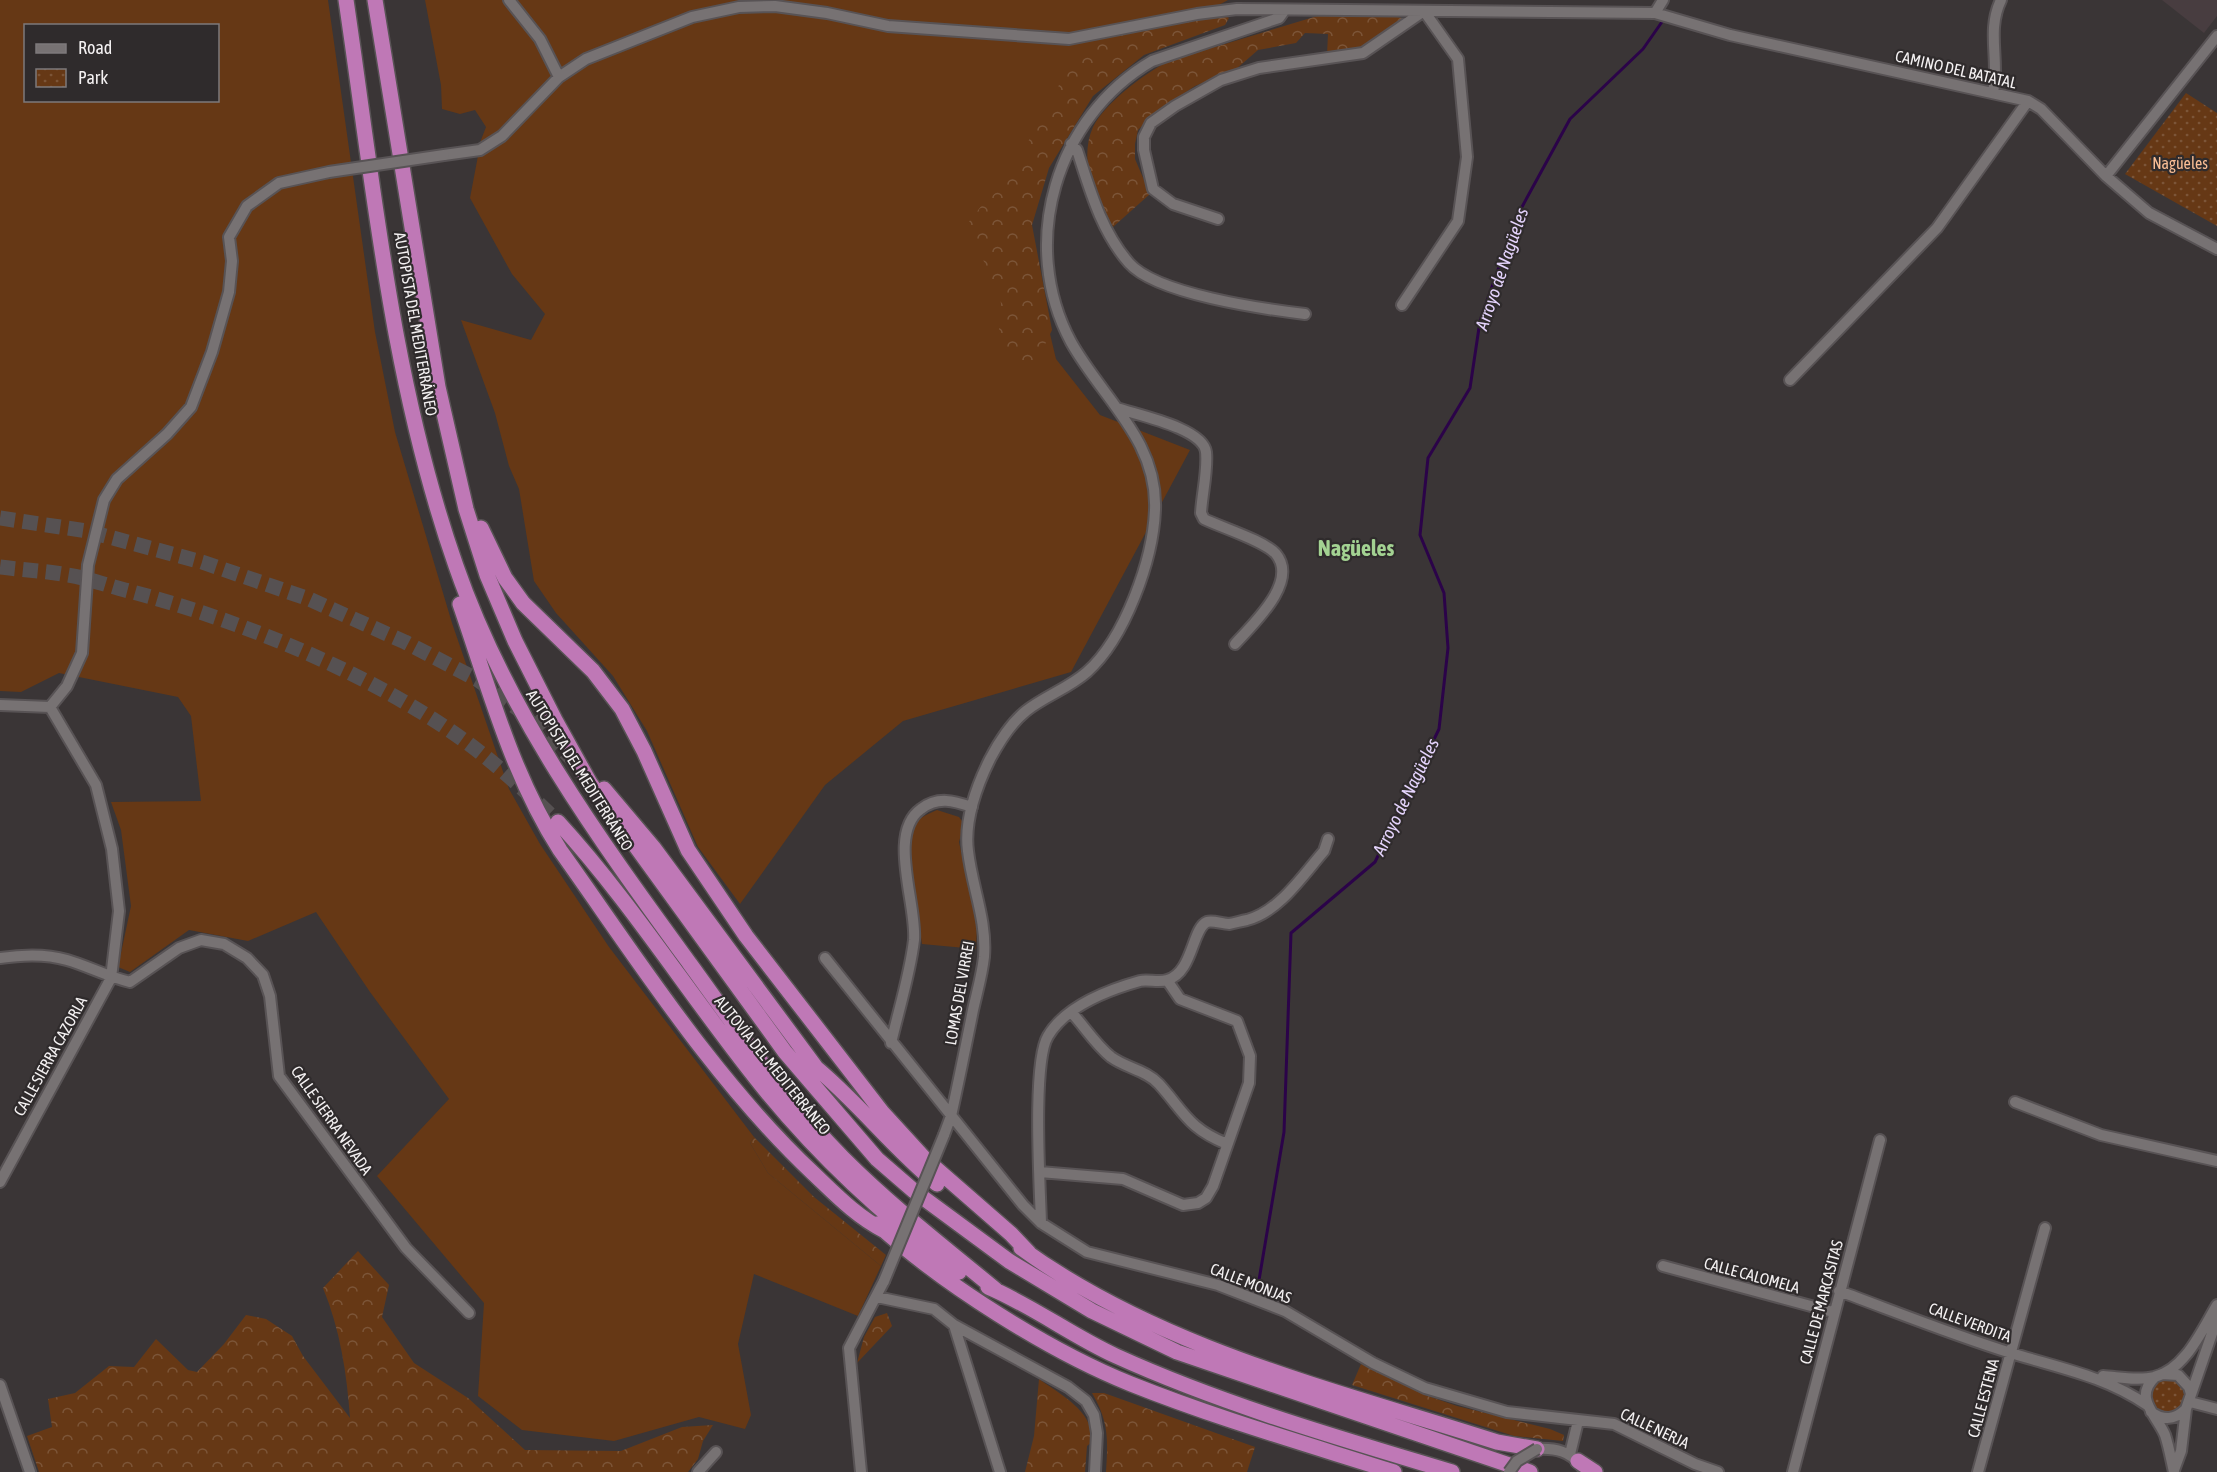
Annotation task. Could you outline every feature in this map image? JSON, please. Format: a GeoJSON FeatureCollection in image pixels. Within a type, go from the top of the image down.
{"type":"FeatureCollection","features":[{"type":"Feature","properties":{"kind":"highway","name":"AUTOPISTA DEL MEDITERRÁNEO"},"geometry":{"type":"LineString","coordinates":[[346,0],[396,326],[409,395],[437,506],[459,576],[498,667],[546,755],[613,858],[750,1047],[840,1156],[931,1238],[996,1290]]}},
{"type":"Feature","properties":{"kind":"highway","name":"AUTOPISTA DEL MEDITERRÁNEO"},"geometry":{"type":"LineString","coordinates":[[375,0],[425,321],[438,387],[466,509],[487,575],[515,641],[555,720],[632,844],[784,1052],[877,1159],[914,1191],[942,1210]]}},
{"type":"Feature","properties":{"kind":"highway"},"geometry":{"type":"LineString","coordinates":[[463,490],[496,561],[523,603],[593,671],[622,709],[644,751],[688,850],[747,936],[889,1119],[925,1159],[1011,1234],[1029,1253]]}},
{"type":"Feature","properties":{"kind":"highway"},"geometry":{"type":"LineString","coordinates":[[437,506],[436,533],[520,780],[539,817],[614,927],[735,1090],[796,1157],[865,1221],[885,1231]]}},
{"type":"Feature","properties":{"kind":"highway","name":"AUTOVÍA DEL MEDITERRÁNEO"},"geometry":{"type":"LineString","coordinates":[[594,783],[654,847],[814,1066],[843,1102],[942,1210]]}},
{"type":"Feature","properties":{"kind":"highway","name":"AUTOVÍA DEL MEDITERRÁNEO"},"geometry":{"type":"LineString","coordinates":[[558,822],[600,870],[748,1069],[800,1131],[869,1199],[926,1248],[965,1277],[996,1290]]}},
{"type":"Feature","properties":{"kind":"highway"},"geometry":{"type":"LineString","coordinates":[[814,1066],[839,1087],[876,1128],[920,1170],[1029,1253],[1080,1286],[1133,1314],[1224,1353],[1497,1442],[1537,1449]]}},
{"type":"Feature","properties":{"kind":"highway"},"geometry":{"type":"LineString","coordinates":[[748,1069],[759,1095],[794,1138],[833,1182],[885,1231],[961,1288],[1024,1329],[1091,1366],[1170,1398],[1394,1472]]}},
{"type":"Feature","properties":{"kind":"highway"},"geometry":{"type":"LineString","coordinates":[[942,1210],[1018,1266],[1092,1311],[1177,1352],[1530,1472]]}},
{"type":"Feature","properties":{"kind":"highway"},"geometry":{"type":"LineString","coordinates":[[996,1290],[1082,1340],[1163,1376],[1301,1425],[1452,1472]]}},
{"type":"Feature","properties":{"kind":"highway"},"geometry":{"type":"LineString","coordinates":[[1578,1462],[1595,1472]]}},
{"type":"Feature","properties":{"kind":"street"},"geometry":{"type":"LineString","coordinates":[[509,0],[540,39],[560,77]]}},
{"type":"Feature","properties":{"kind":"street"},"geometry":{"type":"LineString","coordinates":[[1655,13],[1663,0]]}},
{"type":"Feature","properties":{"kind":"street"},"geometry":{"type":"LineString","coordinates":[[1993,92],[1995,81],[1993,31],[2001,0]]}},
{"type":"Feature","properties":{"kind":"street","name":"CAMINO DEL BATATAL"},"geometry":{"type":"LineString","coordinates":[[50,707],[67,686],[82,652],[88,565],[104,500],[117,479],[191,407],[212,352],[229,292],[232,261],[229,237],[247,207],[279,183],[329,172],[480,150],[502,136],[560,77],[586,59],[692,17],[739,7],[775,6],[827,12],[888,26],[1069,39],[1197,14],[1237,9],[1655,13],[1730,35],[2028,101],[2042,109],[2106,176],[2149,213],[2217,249]]}},
{"type":"Feature","properties":{"kind":"street"},"geometry":{"type":"LineString","coordinates":[[1237,9],[1238,30]]}},
{"type":"Feature","properties":{"kind":"street","name":"LOMAS DEL VIRREI"},"geometry":{"type":"LineString","coordinates":[[861,1472],[849,1348],[877,1297],[951,1116],[984,958],[982,915],[967,849],[972,807],[989,760],[1002,738],[1025,712],[1087,672],[1111,644],[1134,598],[1151,546],[1155,508],[1152,474],[1131,425],[1071,342],[1055,299],[1047,263],[1047,218],[1062,163],[1071,144],[1097,104],[1136,70],[1152,61],[1279,18],[1284,11]]}},
{"type":"Feature","properties":{"kind":"street"},"geometry":{"type":"LineString","coordinates":[[1218,219],[1173,204],[1153,189],[1144,150],[1144,137],[1151,123],[1175,106],[1221,80],[1260,68],[1363,53],[1424,11],[1458,59],[1467,157],[1458,221],[1402,305]]}},
{"type":"Feature","properties":{"kind":"street"},"geometry":{"type":"LineString","coordinates":[[2106,176],[2217,36]]}},
{"type":"Feature","properties":{"kind":"street"},"geometry":{"type":"LineString","coordinates":[[1790,380],[1937,228],[2028,101]]}},
{"type":"Feature","properties":{"kind":"street"},"geometry":{"type":"LineString","coordinates":[[1071,144],[1077,150],[1094,203],[1110,237],[1130,265],[1159,283],[1224,300],[1305,314]]}},
{"type":"Feature","properties":{"kind":"street"},"geometry":{"type":"LineString","coordinates":[[1117,408],[1190,432],[1201,440],[1206,451],[1201,513],[1204,519],[1275,552],[1282,567],[1278,591],[1270,605],[1235,644]]}},
{"type":"Feature","properties":{"kind":"street"},"geometry":{"type":"LineString","coordinates":[[0,705],[50,707],[96,785],[112,849],[119,911],[111,978],[64,959],[17,956],[0,958]]}},
{"type":"Feature","properties":{"kind":"street"},"geometry":{"type":"LineString","coordinates":[[891,1043],[914,938],[904,839],[909,820],[930,802],[952,800],[972,807]]}},
{"type":"Feature","properties":{"kind":"street"},"geometry":{"type":"LineString","coordinates":[[1041,1223],[1039,1091],[1045,1042],[1054,1027],[1071,1012],[1092,1000],[1142,980],[1167,980],[1177,975],[1189,958],[1202,925],[1208,921],[1229,924],[1265,914],[1324,851],[1328,839]]}},
{"type":"Feature","properties":{"kind":"street","name":"CALLE SIERRA NEVADA"},"geometry":{"type":"LineString","coordinates":[[111,978],[130,982],[178,948],[201,940],[224,944],[248,958],[263,975],[270,996],[279,1076],[405,1248],[469,1313]]}},
{"type":"Feature","properties":{"kind":"street","name":"CALLE MONJAS"},"geometry":{"type":"LineString","coordinates":[[825,958],[993,1171],[1041,1223],[1087,1252],[1218,1284],[1285,1311],[1372,1363],[1425,1388],[1507,1412],[1578,1422]]}},
{"type":"Feature","properties":{"kind":"street","name":"CALLE SIERRA CAZORLA"},"geometry":{"type":"LineString","coordinates":[[0,1182],[111,978]]}},
{"type":"Feature","properties":{"kind":"street"},"geometry":{"type":"LineString","coordinates":[[1040,1172],[1123,1179],[1173,1202],[1189,1205],[1206,1198],[1213,1186],[1249,1083],[1250,1056],[1237,1021],[1180,999],[1167,980]]}},
{"type":"Feature","properties":{"kind":"street"},"geometry":{"type":"LineString","coordinates":[[1071,1012],[1093,1041],[1113,1058],[1147,1074],[1159,1084],[1195,1128],[1227,1144]]}},
{"type":"Feature","properties":{"kind":"street"},"geometry":{"type":"LineString","coordinates":[[2015,1102],[2101,1135],[2217,1161]]}},
{"type":"Feature","properties":{"kind":"street","name":"CALLE DE MARCASITAS"},"geometry":{"type":"LineString","coordinates":[[1793,1472],[1833,1312],[1880,1140]]}},
{"type":"Feature","properties":{"kind":"street","name":"CALLE ESTENA"},"geometry":{"type":"LineString","coordinates":[[1978,1472],[2045,1228]]}},
{"type":"Feature","properties":{"kind":"street","name":"CALLE CALOMELA"},"geometry":{"type":"LineString","coordinates":[[1664,1266],[1833,1312]]}},
{"type":"Feature","properties":{"kind":"street","name":"CALLE VERDITA"},"geometry":{"type":"LineString","coordinates":[[1839,1291],[2011,1353],[2093,1376]]}},
{"type":"Feature","properties":{"kind":"street"},"geometry":{"type":"LineString","coordinates":[[877,1297],[934,1309],[954,1325],[1068,1387],[1086,1401],[1094,1415],[1097,1433],[1095,1472]]}},
{"type":"Feature","properties":{"kind":"street"},"geometry":{"type":"LineString","coordinates":[[2174,1472],[2164,1433],[2149,1409],[2145,1390],[2158,1375],[2181,1359],[2195,1343],[2217,1305]]}},
{"type":"Feature","properties":{"kind":"street"},"geometry":{"type":"LineString","coordinates":[[2174,1472],[2181,1451],[2189,1402],[2217,1319]]}},
{"type":"Feature","properties":{"kind":"street"},"geometry":{"type":"LineString","coordinates":[[954,1325],[1000,1472]]}},
{"type":"Feature","properties":{"kind":"street"},"geometry":{"type":"LineString","coordinates":[[2181,1359],[2192,1358],[2198,1363],[2199,1371]]}},
{"type":"Feature","properties":{"kind":"street"},"geometry":{"type":"LineString","coordinates":[[2178,1375],[2189,1387],[2189,1402],[2173,1418],[2165,1419],[2121,1388],[2093,1376],[2178,1375]]}},
{"type":"Feature","properties":{"kind":"street"},"geometry":{"type":"LineString","coordinates":[[0,1385],[30,1472]]}},
{"type":"Feature","properties":{"kind":"street"},"geometry":{"type":"LineString","coordinates":[[2189,1402],[2217,1409]]}},
{"type":"Feature","properties":{"kind":"street"},"geometry":{"type":"LineString","coordinates":[[1578,1422],[1578,1462]]}},
{"type":"Feature","properties":{"kind":"street","name":"CALLE NERJA"},"geometry":{"type":"LineString","coordinates":[[1578,1422],[1614,1424],[1695,1464],[1718,1472]]}},
{"type":"Feature","properties":{"kind":"street"},"geometry":{"type":"LineString","coordinates":[[1509,1472],[1517,1461],[1537,1449],[1554,1448],[1578,1462]]}},
{"type":"Feature","properties":{"kind":"street"},"geometry":{"type":"LineString","coordinates":[[698,1472],[716,1452]]}},
{"type":"Feature","properties":{"kind":"shaded area"},"geometry":{"type":"Polygon","coordinates":[[[2162,0],[2217,0],[2217,16],[2204,33],[2162,0]]]}},
{"type":"Feature","properties":{"kind":"green space"},"geometry":{"type":"Polygon","coordinates":[[[0,0],[328,0],[375,332],[395,432],[452,623],[509,789],[540,844],[609,947],[754,1137],[750,1143],[768,1173],[881,1266],[858,1316],[754,1274],[738,1344],[751,1415],[745,1429],[699,1417],[614,1441],[522,1430],[478,1396],[484,1303],[377,1176],[449,1099],[370,992],[316,912],[248,941],[189,930],[130,972],[118,967],[131,906],[121,830],[111,802],[201,801],[191,716],[178,697],[59,673],[21,692],[0,691],[0,0]]]}},
{"type":"Feature","properties":{"kind":"green space"},"geometry":{"type":"Polygon","coordinates":[[[425,0],[1228,0],[1081,80],[1019,204],[1056,359],[1100,415],[1190,450],[1071,672],[903,721],[825,785],[740,904],[698,847],[647,731],[613,676],[556,613],[534,581],[519,489],[509,466],[495,413],[461,320],[531,340],[545,314],[512,274],[470,198],[481,140],[486,127],[475,110],[460,114],[442,109],[441,85],[425,0]]]}},
{"type":"Feature","properties":{"kind":"green space"},"geometry":{"type":"Polygon","coordinates":[[[1324,14],[1393,16],[1406,19],[1385,31],[1360,51],[1327,55],[1328,34],[1305,33],[1296,43],[1258,50],[1235,70],[1195,86],[1156,112],[1138,130],[1135,144],[1135,159],[1150,194],[1113,227],[1094,189],[1087,158],[1093,127],[1107,108],[1138,81],[1169,61],[1324,14]]]}},
{"type":"Feature","properties":{"kind":"green space"},"geometry":{"type":"Polygon","coordinates":[[[1224,15],[1229,18],[1225,25],[1144,55],[1093,96],[1049,168],[1032,225],[1052,330],[1032,371],[998,345],[1001,303],[968,223],[982,205],[1005,184],[1082,43],[1196,17],[1224,15]]]}},
{"type":"Feature","properties":{"kind":"green space","name":"Nagüeles"},"geometry":{"type":"Polygon","coordinates":[[[2186,93],[2217,113],[2217,226],[2125,174],[2186,93]]]}},
{"type":"Feature","properties":{"kind":"green space"},"geometry":{"type":"Polygon","coordinates":[[[937,810],[959,817],[964,824],[959,842],[977,926],[976,949],[922,944],[912,866],[912,836],[918,820],[937,810]]]}},
{"type":"Feature","properties":{"kind":"green space"},"geometry":{"type":"Polygon","coordinates":[[[754,1137],[814,1197],[886,1255],[881,1266],[768,1173],[750,1143],[754,1137]]]}},
{"type":"Feature","properties":{"kind":"green space"},"geometry":{"type":"Polygon","coordinates":[[[358,1251],[389,1285],[382,1317],[414,1363],[468,1398],[525,1450],[621,1451],[682,1427],[713,1425],[703,1441],[698,1459],[688,1472],[39,1472],[27,1436],[52,1427],[48,1399],[75,1393],[109,1366],[134,1367],[156,1339],[188,1370],[197,1372],[224,1344],[246,1315],[266,1319],[292,1336],[303,1356],[350,1418],[342,1352],[323,1288],[358,1251]]]}},
{"type":"Feature","properties":{"kind":"green space"},"geometry":{"type":"Polygon","coordinates":[[[887,1313],[892,1326],[857,1363],[864,1337],[875,1317],[887,1313]]]}},
{"type":"Feature","properties":{"kind":"green space"},"geometry":{"type":"Polygon","coordinates":[[[1361,1364],[1425,1395],[1457,1406],[1550,1429],[1564,1435],[1563,1441],[1514,1436],[1352,1385],[1361,1364]]]}},
{"type":"Feature","properties":{"kind":"green space"},"geometry":{"type":"Polygon","coordinates":[[[1039,1379],[1074,1404],[1087,1420],[1093,1441],[1087,1446],[1085,1472],[1025,1472],[1034,1436],[1039,1379]]]}},
{"type":"Feature","properties":{"kind":"green space"},"geometry":{"type":"Polygon","coordinates":[[[2167,1379],[2179,1384],[2184,1396],[2179,1408],[2167,1413],[2155,1408],[2150,1396],[2155,1384],[2167,1379]]]}},
{"type":"Feature","properties":{"kind":"green space"},"geometry":{"type":"Polygon","coordinates":[[[1092,1393],[1104,1393],[1255,1447],[1247,1472],[1106,1472],[1106,1431],[1102,1413],[1092,1393]]]}},
{"type":"Feature","properties":{"kind":"waterway","name":"Arroyo de Nagüeles"},"geometry":{"type":"LineString","coordinates":[[1258,1286],[1284,1132],[1291,933],[1375,862],[1439,729],[1448,648],[1444,593],[1420,535],[1428,458],[1470,388],[1480,321],[1517,216],[1570,119],[1643,49],[1664,19]]}},
{"type":"Feature","properties":{"kind":"tunnel"},"geometry":{"type":"LineString","coordinates":[[0,518],[87,531],[202,562],[309,599],[405,642],[478,680],[529,717],[576,763]]}},
{"type":"Feature","properties":{"kind":"tunnel"},"geometry":{"type":"LineString","coordinates":[[0,567],[75,576],[169,602],[261,634],[306,653],[394,696],[435,721],[495,765],[558,822]]}},
{"type":"Feature","properties":{"kind":"district","name":"Nagüeles"},"geometry":{"type":"Point","coordinates":[1356,548]}}]}
